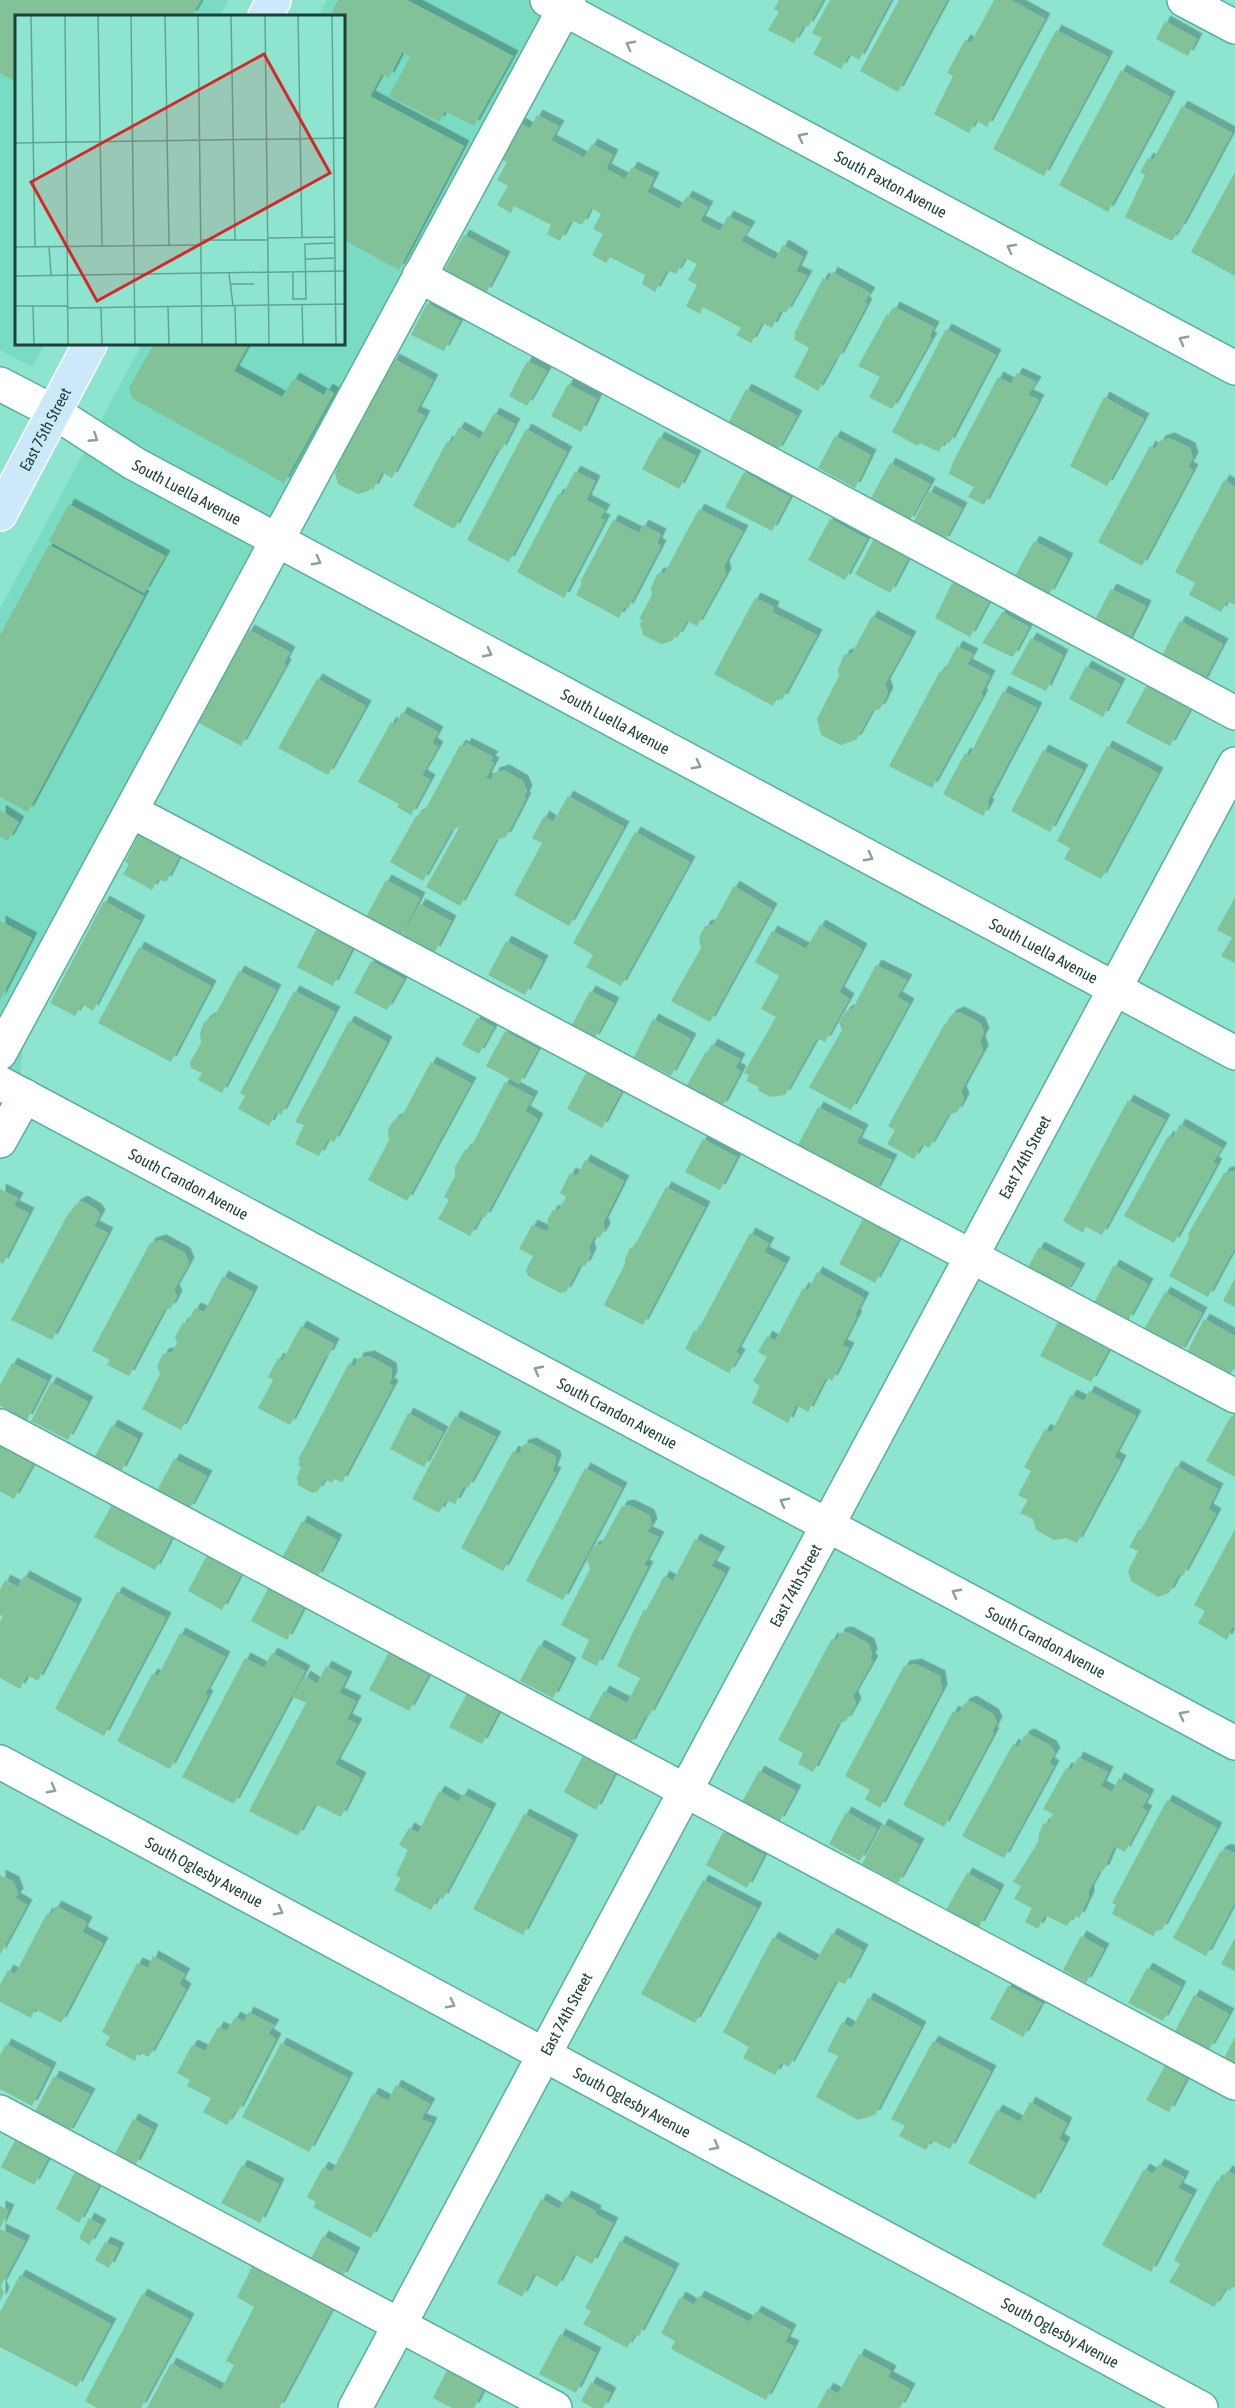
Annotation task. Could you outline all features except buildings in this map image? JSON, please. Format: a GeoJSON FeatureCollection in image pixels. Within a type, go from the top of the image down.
{"type":"FeatureCollection","features":[{"type":"Feature","properties":{"kind":"main road"},"geometry":{"type":"LineString","coordinates":[[266,15],[274,0]]}},
{"type":"Feature","properties":{"kind":"main road","name":"East 75th Street"},"geometry":{"type":"LineString","coordinates":[[0,514],[89,345]]}},
{"type":"Feature","properties":{"kind":"street"},"geometry":{"type":"LineString","coordinates":[[1184,0],[1235,27]]}},
{"type":"Feature","properties":{"kind":"street"},"geometry":{"type":"LineString","coordinates":[[0,1053],[419,276],[560,3]]}},
{"type":"Feature","properties":{"kind":"street","name":"South Paxton Avenue"},"geometry":{"type":"LineString","coordinates":[[560,3],[1235,368]]}},
{"type":"Feature","properties":{"kind":"street"},"geometry":{"type":"LineString","coordinates":[[419,276],[1235,713]]}},
{"type":"Feature","properties":{"kind":"street","name":"South Luella Avenue"},"geometry":{"type":"LineString","coordinates":[[0,384],[54,412],[135,464],[1235,1053]]}},
{"type":"Feature","properties":{"kind":"street","name":"East 74th Street"},"geometry":{"type":"LineString","coordinates":[[355,2408],[1235,764]]}},
{"type":"Feature","properties":{"kind":"street"},"geometry":{"type":"LineString","coordinates":[[130,811],[1235,1396]]}},
{"type":"Feature","properties":{"kind":"street"},"geometry":{"type":"LineString","coordinates":[[0,1141],[12,1089]]}},
{"type":"Feature","properties":{"kind":"street","name":"South Crandon Avenue"},"geometry":{"type":"LineString","coordinates":[[12,1089],[1235,1743]]}},
{"type":"Feature","properties":{"kind":"street"},"geometry":{"type":"LineString","coordinates":[[0,1426],[1235,2083]]}},
{"type":"Feature","properties":{"kind":"street","name":"South Oglesby Avenue"},"geometry":{"type":"LineString","coordinates":[[0,1762],[1201,2408]]}},
{"type":"Feature","properties":{"kind":"street"},"geometry":{"type":"LineString","coordinates":[[0,2112],[555,2408]]}},
{"type":"Feature","properties":{"kind":"shaded area"},"geometry":{"type":"Polygon","coordinates":[[[0,0],[228,0],[220,15],[15,15],[15,345],[44,345],[32,367],[0,350],[0,0]]]}},
{"type":"Feature","properties":{"kind":"shaded area"},"geometry":{"type":"Polygon","coordinates":[[[327,0],[563,0],[25,1026],[15,1134],[0,1162],[0,609],[141,345],[345,345],[345,15],[319,15],[327,0]]]}}]}
